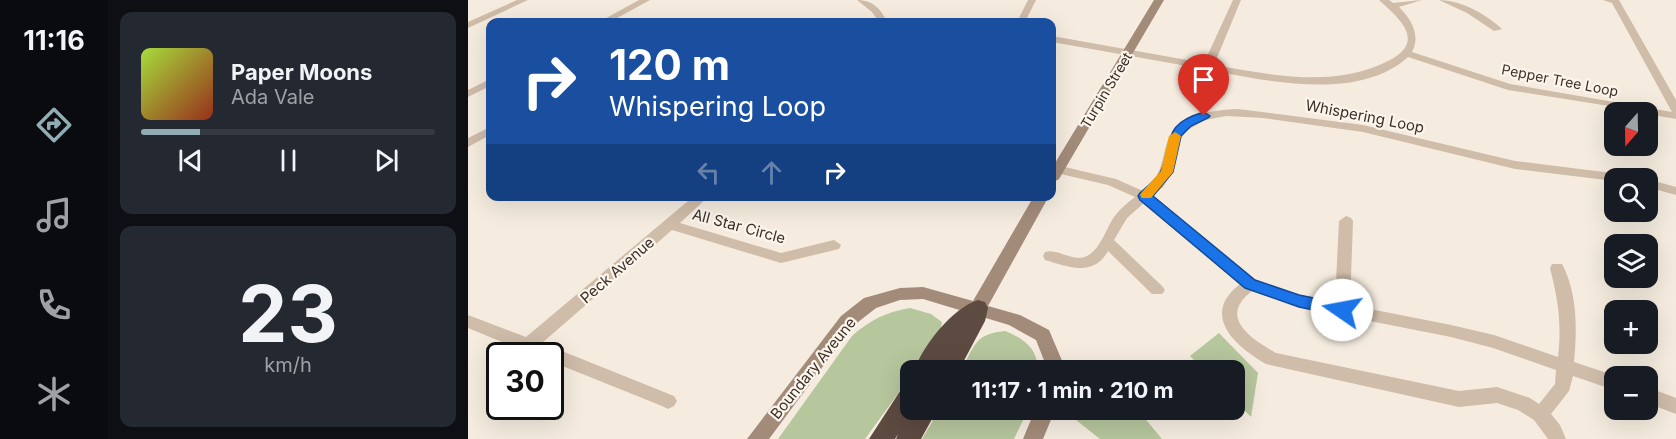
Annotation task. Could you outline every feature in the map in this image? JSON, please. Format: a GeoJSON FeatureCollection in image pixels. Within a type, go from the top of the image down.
{"type":"FeatureCollection","features":[{"type":"Feature","properties":{"kind":"highway"},"geometry":{"type":"LineString","coordinates":[[931,360],[949,333],[963,317],[978,308]]}},
{"type":"Feature","properties":{"kind":"highway"},"geometry":{"type":"LineString","coordinates":[[954,360],[975,321],[978,308]]}},
{"type":"Feature","properties":{"kind":"highway"},"geometry":{"type":"LineString","coordinates":[[881,439],[900,410]]}},
{"type":"Feature","properties":{"kind":"highway"},"geometry":{"type":"LineString","coordinates":[[908,439],[919,420]]}},
{"type":"Feature","properties":{"kind":"street"},"geometry":{"type":"LineString","coordinates":[[468,25],[524,0]]}},
{"type":"Feature","properties":{"kind":"street"},"geometry":{"type":"LineString","coordinates":[[612,18],[646,0]]}},
{"type":"Feature","properties":{"kind":"street"},"geometry":{"type":"LineString","coordinates":[[861,0],[876,10],[881,18]]}},
{"type":"Feature","properties":{"kind":"street"},"geometry":{"type":"LineString","coordinates":[[1023,18],[1032,0]]}},
{"type":"Feature","properties":{"kind":"street","name":"Turpin Street"},"geometry":{"type":"LineString","coordinates":[[1056,167],[1129,53],[1159,0]]}},
{"type":"Feature","properties":{"kind":"street"},"geometry":{"type":"LineString","coordinates":[[1208,66],[1237,0]]}},
{"type":"Feature","properties":{"kind":"street"},"geometry":{"type":"LineString","coordinates":[[1388,3],[1418,0]]}},
{"type":"Feature","properties":{"kind":"street"},"geometry":{"type":"LineString","coordinates":[[1443,0],[1470,11],[1497,29]]}},
{"type":"Feature","properties":{"kind":"street"},"geometry":{"type":"LineString","coordinates":[[1607,0],[1615,1],[1676,110]]}},
{"type":"Feature","properties":{"kind":"street"},"geometry":{"type":"LineString","coordinates":[[1056,40],[1281,79],[1337,80],[1383,70],[1407,53],[1412,42],[1411,33],[1403,15],[1388,3]]}},
{"type":"Feature","properties":{"kind":"street","name":"Pepper Tree Loop"},"geometry":{"type":"LineString","coordinates":[[1407,53],[1508,87],[1676,116]]}},
{"type":"Feature","properties":{"kind":"street"},"geometry":{"type":"LineString","coordinates":[[470,92],[486,84]]}},
{"type":"Feature","properties":{"kind":"street"},"geometry":{"type":"LineString","coordinates":[[470,92],[486,96]]}},
{"type":"Feature","properties":{"kind":"street","name":"Whispering Loop"},"geometry":{"type":"LineString","coordinates":[[1050,256],[1069,262],[1088,263],[1099,255],[1116,223],[1128,209],[1158,184],[1167,172],[1175,135],[1187,124],[1204,116],[1237,112],[1387,133],[1451,150],[1561,174],[1604,177]]}},
{"type":"Feature","properties":{"kind":"street"},"geometry":{"type":"LineString","coordinates":[[468,143],[486,132]]}},
{"type":"Feature","properties":{"kind":"street"},"geometry":{"type":"LineString","coordinates":[[1056,173],[1112,182],[1145,196],[1250,284],[1299,301],[1451,331],[1565,365],[1604,379]]}},
{"type":"Feature","properties":{"kind":"street"},"geometry":{"type":"LineString","coordinates":[[1658,186],[1676,191]]}},
{"type":"Feature","properties":{"kind":"street","name":"Peck Avenue"},"geometry":{"type":"LineString","coordinates":[[532,342],[698,201]]}},
{"type":"Feature","properties":{"kind":"street"},"geometry":{"type":"LineString","coordinates":[[978,308],[1039,201]]}},
{"type":"Feature","properties":{"kind":"street"},"geometry":{"type":"LineString","coordinates":[[1342,310],[1346,221]]}},
{"type":"Feature","properties":{"kind":"street","name":"All Star Circle"},"geometry":{"type":"LineString","coordinates":[[669,225],[781,258],[834,245]]}},
{"type":"Feature","properties":{"kind":"street"},"geometry":{"type":"LineString","coordinates":[[1107,242],[1156,290]]}},
{"type":"Feature","properties":{"kind":"street"},"geometry":{"type":"LineString","coordinates":[[1539,414],[1552,402],[1563,386],[1569,333],[1566,300],[1557,268]]}},
{"type":"Feature","properties":{"kind":"street"},"geometry":{"type":"LineString","coordinates":[[1250,284],[1234,298],[1230,311],[1234,330],[1249,347],[1272,359],[1459,399],[1497,395],[1524,404],[1539,414],[1554,431],[1557,439]]}},
{"type":"Feature","properties":{"kind":"street","name":"Boundary Aveune"},"geometry":{"type":"LineString","coordinates":[[757,439],[847,321],[870,303],[900,294],[923,293],[1014,320],[1043,335],[1053,360]]}},
{"type":"Feature","properties":{"kind":"street"},"geometry":{"type":"LineString","coordinates":[[468,321],[525,342]]}},
{"type":"Feature","properties":{"kind":"street"},"geometry":{"type":"LineString","coordinates":[[564,358],[668,401]]}},
{"type":"Feature","properties":{"kind":"street"},"geometry":{"type":"LineString","coordinates":[[1658,399],[1676,406]]}},
{"type":"Feature","properties":{"kind":"street"},"geometry":{"type":"LineString","coordinates":[[1033,439],[1041,420]]}},
{"type":"Feature","properties":{"kind":"green space"},"geometry":{"type":"Polygon","coordinates":[[[910,308],[931,314],[942,322],[940,333],[922,360],[900,360],[900,391],[865,439],[778,439],[852,336],[865,325],[893,312],[910,308]]]}},
{"type":"Feature","properties":{"kind":"green space"},"geometry":{"type":"Polygon","coordinates":[[[1005,331],[1018,337],[1032,350],[1036,360],[966,360],[981,338],[1005,331]]]}},
{"type":"Feature","properties":{"kind":"green space"},"geometry":{"type":"Polygon","coordinates":[[[1219,333],[1258,373],[1251,417],[1245,411],[1245,360],[1194,360],[1190,356],[1219,333]]]}},
{"type":"Feature","properties":{"kind":"green space"},"geometry":{"type":"Polygon","coordinates":[[[933,420],[1023,420],[1014,439],[922,439],[933,420]]]}},
{"type":"Feature","properties":{"kind":"green space"},"geometry":{"type":"Polygon","coordinates":[[[1076,420],[1146,420],[1162,439],[1100,439],[1076,420]]]}},
{"type":"Feature","properties":{"kind":"slow traffic"},"geometry":{"type":"LineString","coordinates":[[1147,195],[1167,172],[1169,154],[1175,136]]}},
{"type":"Feature","properties":{"kind":"route"},"geometry":{"type":"LineString","coordinates":[[1204,116],[1187,124],[1175,135],[1169,154],[1167,172],[1145,196],[1250,284],[1299,301],[1342,310]]}}]}
